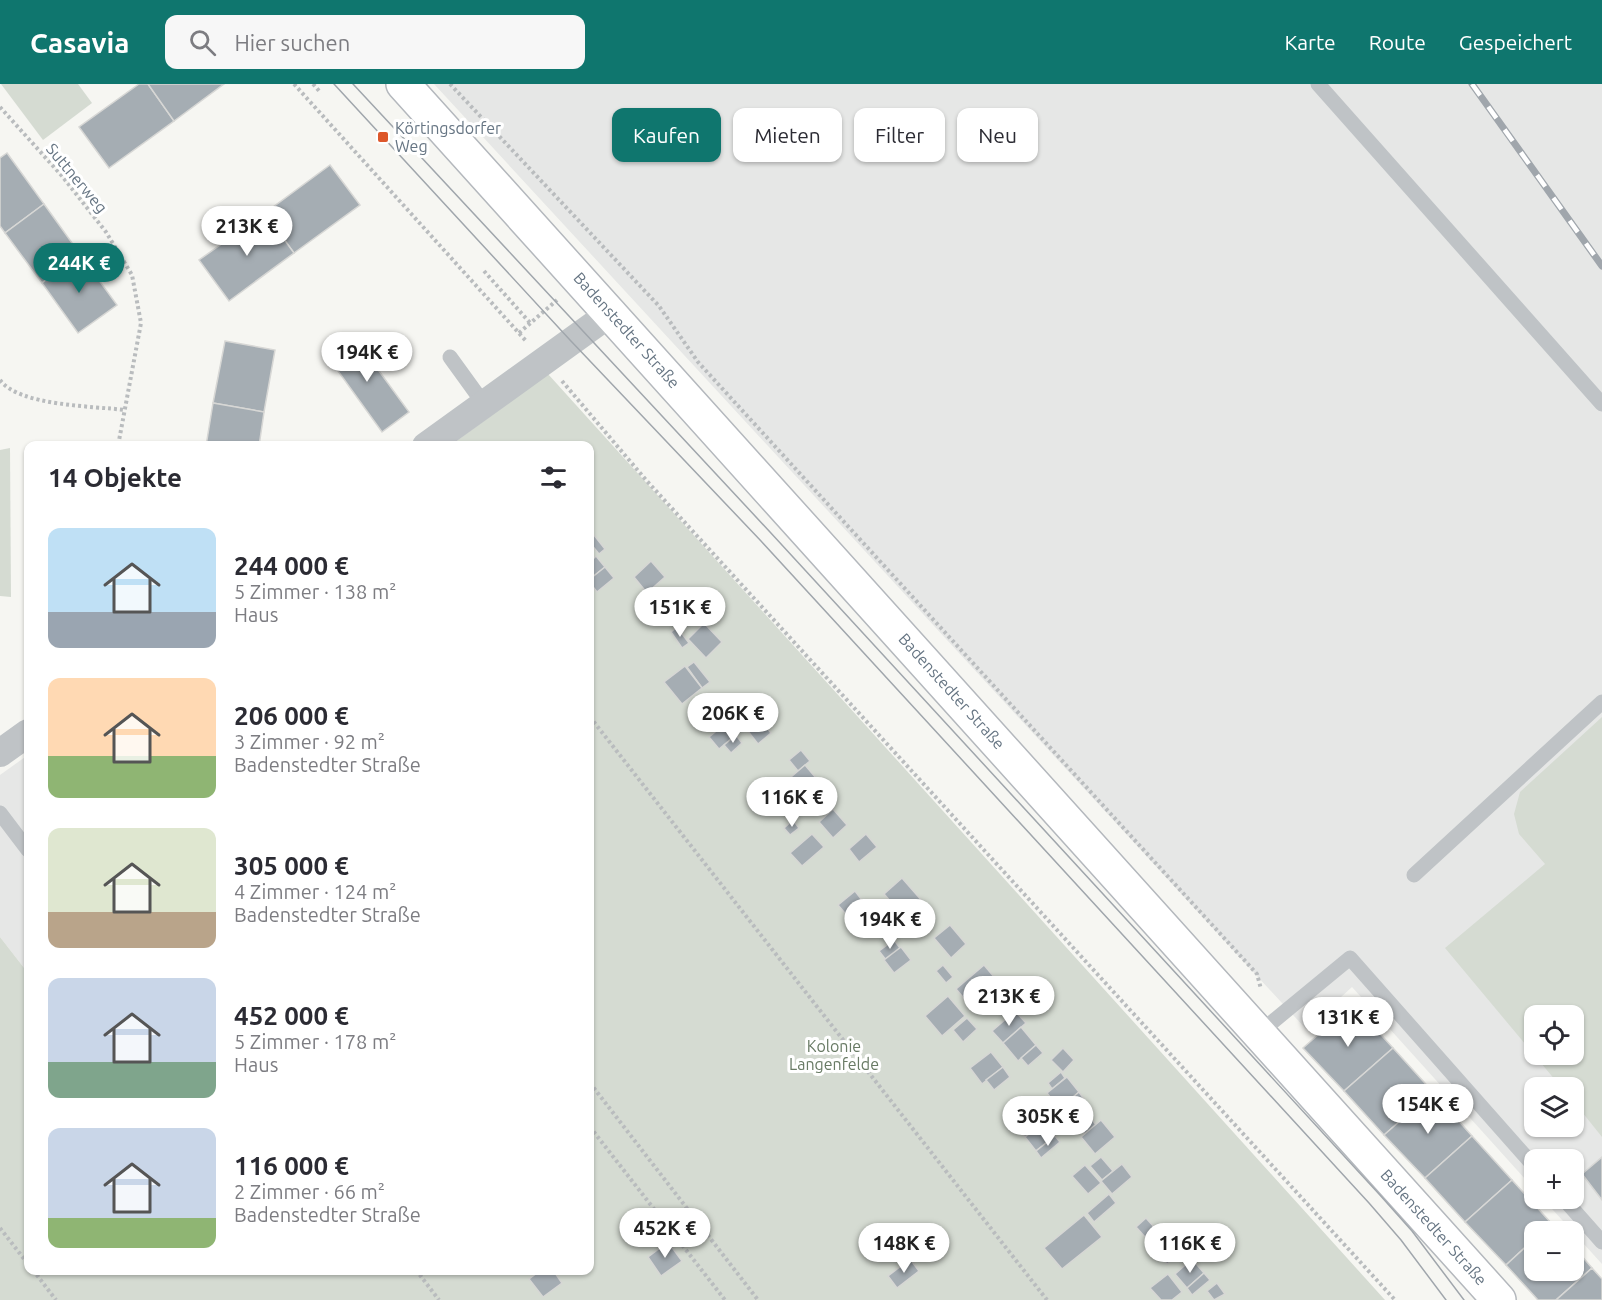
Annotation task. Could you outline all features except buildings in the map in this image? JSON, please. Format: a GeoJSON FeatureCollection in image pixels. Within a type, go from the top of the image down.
{"type":"FeatureCollection","features":[{"type":"Feature","properties":{"kind":"street","name":"Badenstedter Straße"},"geometry":{"type":"LineString","coordinates":[[404,84],[1268,1026],[1499,1300]]}},
{"type":"Feature","properties":{"kind":"street"},"geometry":{"type":"LineString","coordinates":[[433,441],[612,312]]}},
{"type":"Feature","properties":{"kind":"street"},"geometry":{"type":"LineString","coordinates":[[0,753],[24,736]]}},
{"type":"Feature","properties":{"kind":"lane"},"geometry":{"type":"LineString","coordinates":[[1318,84],[1602,404]]}},
{"type":"Feature","properties":{"kind":"lane"},"geometry":{"type":"LineString","coordinates":[[450,357],[484,404]]}},
{"type":"Feature","properties":{"kind":"lane"},"geometry":{"type":"LineString","coordinates":[[1414,875],[1602,702]]}},
{"type":"Feature","properties":{"kind":"lane"},"geometry":{"type":"LineString","coordinates":[[0,813],[24,845]]}},
{"type":"Feature","properties":{"kind":"lane"},"geometry":{"type":"LineString","coordinates":[[1268,1026],[1350,958],[1524,1155]]}},
{"type":"Feature","properties":{"kind":"lane"},"geometry":{"type":"LineString","coordinates":[[1573,1209],[1602,1242]]}},
{"type":"Feature","properties":{"kind":"path"},"geometry":{"type":"LineString","coordinates":[[294,84],[544,360],[646,480],[1395,1300]]}},
{"type":"Feature","properties":{"kind":"path"},"geometry":{"type":"LineString","coordinates":[[313,84],[321,93]]}},
{"type":"Feature","properties":{"kind":"path"},"geometry":{"type":"LineString","coordinates":[[450,84],[658,306],[698,362],[1257,974],[1266,1007],[1268,1026]]}},
{"type":"Feature","properties":{"kind":"path","name":"Suttnerweg"},"geometry":{"type":"LineString","coordinates":[[0,107],[62,176],[99,223],[132,275],[141,323],[119,441]]}},
{"type":"Feature","properties":{"kind":"path"},"geometry":{"type":"LineString","coordinates":[[484,271],[531,324]]}},
{"type":"Feature","properties":{"kind":"path"},"geometry":{"type":"LineString","coordinates":[[0,380],[5,387],[25,397],[125,410]]}},
{"type":"Feature","properties":{"kind":"path"},"geometry":{"type":"LineString","coordinates":[[594,722],[1047,1300]]}},
{"type":"Feature","properties":{"kind":"path"},"geometry":{"type":"LineString","coordinates":[[594,1088],[758,1300]]}},
{"type":"Feature","properties":{"kind":"path"},"geometry":{"type":"LineString","coordinates":[[594,1132],[725,1300]]}},
{"type":"Feature","properties":{"kind":"path"},"geometry":{"type":"LineString","coordinates":[[0,1228],[24,1259]]}},
{"type":"Feature","properties":{"kind":"path"},"geometry":{"type":"LineString","coordinates":[[37,1275],[56,1300]]}},
{"type":"Feature","properties":{"kind":"path"},"geometry":{"type":"LineString","coordinates":[[420,1275],[439,1300]]}},
{"type":"Feature","properties":{"kind":"shaded area"},"geometry":{"type":"Polygon","coordinates":[[[434,84],[1602,84],[1602,1264],[1584,1244],[1584,1221],[1563,1221],[1552,1209],[1584,1209],[1584,1149],[1524,1149],[1524,1178],[1352,987],[1306,1029],[434,84]]]}},
{"type":"Feature","properties":{"kind":"shaded area"},"geometry":{"type":"Polygon","coordinates":[[[24,758],[24,968],[0,937],[0,775],[24,758]]]}},
{"type":"Feature","properties":{"kind":"green space"},"geometry":{"type":"Polygon","coordinates":[[[1,84],[78,84],[92,103],[43,140],[1,84]]]}},
{"type":"Feature","properties":{"kind":"green space","name":"Kolonie Langenfelde"},"geometry":{"type":"Polygon","coordinates":[[[548,374],[1385,1300],[0,1300],[0,937],[24,968],[24,1275],[594,1275],[594,441],[456,441],[548,374]]]}},
{"type":"Feature","properties":{"kind":"green space"},"geometry":{"type":"Polygon","coordinates":[[[10,448],[11,597],[0,596],[0,450],[10,448]]]}},
{"type":"Feature","properties":{"kind":"green space"},"geometry":{"type":"Polygon","coordinates":[[[1602,717],[1602,1137],[1584,1114],[1584,1077],[1553,1077],[1543,1065],[1584,1065],[1584,1005],[1524,1005],[1524,1043],[1445,948],[1545,864],[1519,834],[1514,814],[1520,792],[1602,717]]]}},
{"type":"Feature","properties":{"kind":"tram line"},"geometry":{"type":"LineString","coordinates":[[334,84],[570,340],[761,541],[1369,1203],[1401,1240],[1446,1300]]}},
{"type":"Feature","properties":{"kind":"tram line"},"geometry":{"type":"LineString","coordinates":[[353,84],[770,532],[1379,1194],[1412,1231],[1464,1300]]}},
{"type":"Feature","properties":{"kind":"railway"},"geometry":{"type":"LineString","coordinates":[[1472,84],[1602,266]]}},
{"type":"Feature","properties":{"kind":"place","name":"Körtingsdorfer Weg"},"geometry":{"type":"Point","coordinates":[383,137]}}]}
